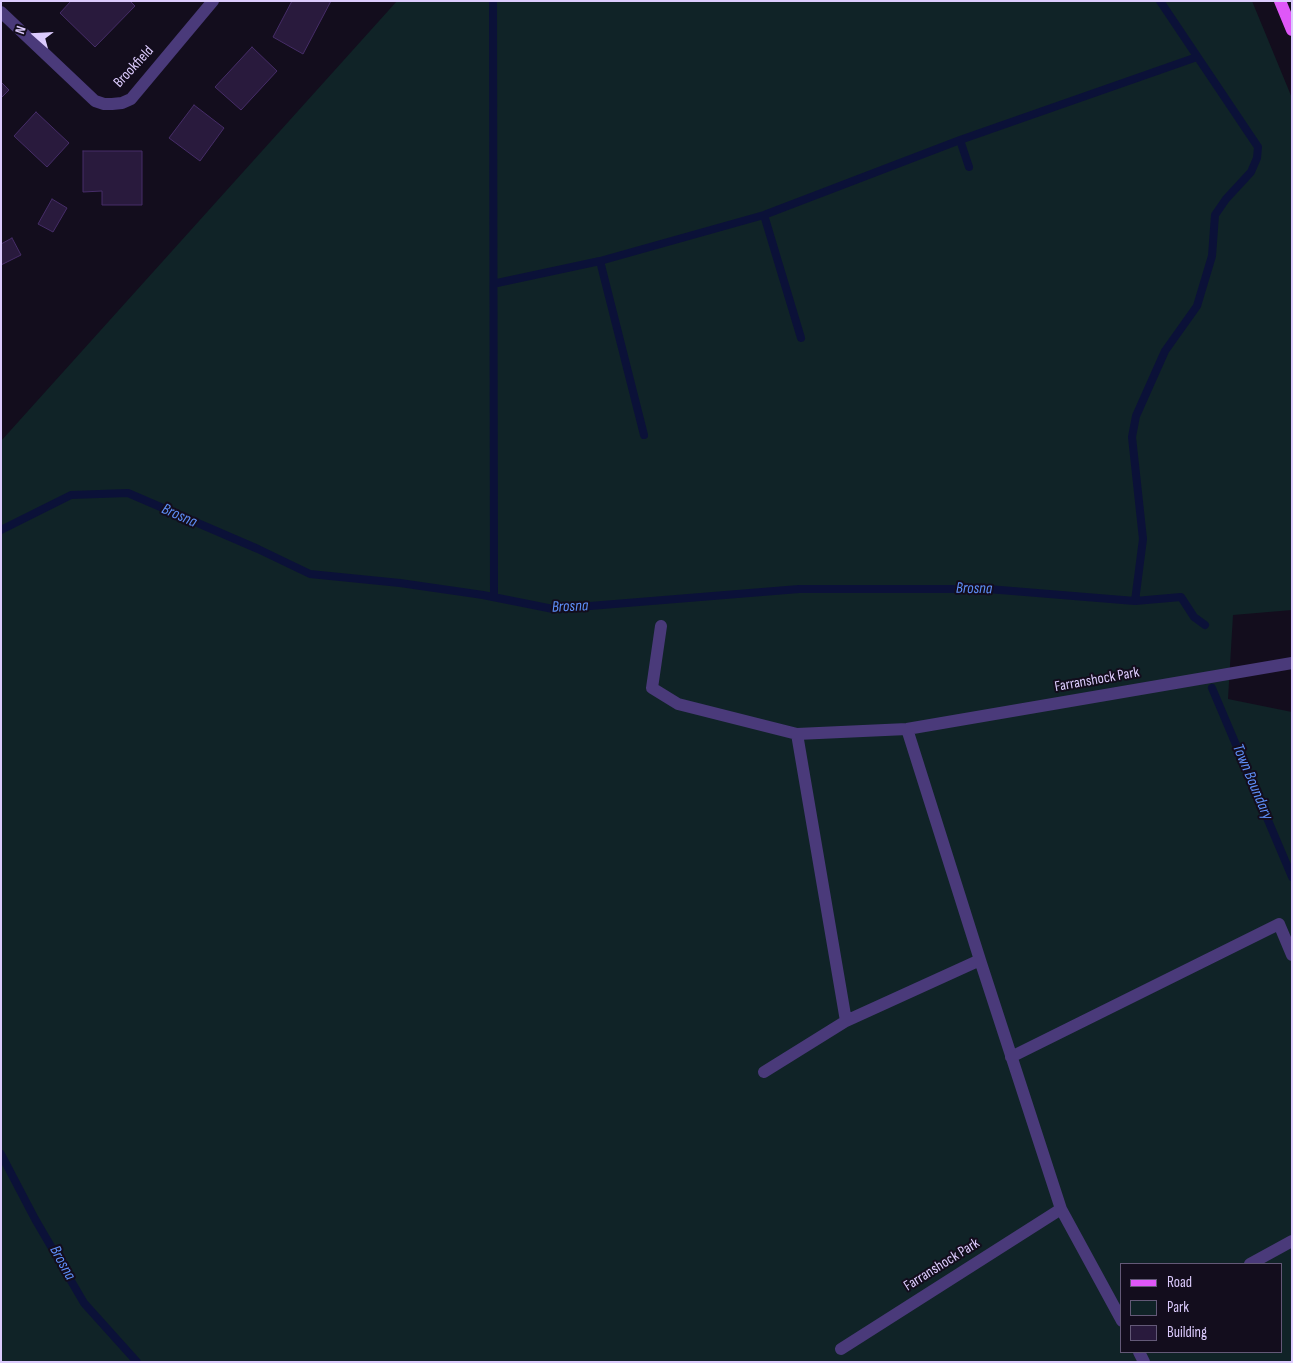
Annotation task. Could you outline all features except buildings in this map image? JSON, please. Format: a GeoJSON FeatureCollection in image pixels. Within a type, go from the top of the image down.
{"type":"FeatureCollection","features":[{"type":"Feature","properties":{"kind":"main road"},"geometry":{"type":"LineString","coordinates":[[1280,1],[1292,30]]}},
{"type":"Feature","properties":{"kind":"street","name":"Brookfield"},"geometry":{"type":"LineString","coordinates":[[1,12],[95,101],[112,104],[122,103],[131,99],[213,1]]}},
{"type":"Feature","properties":{"kind":"street","name":"Farranshock Park"},"geometry":{"type":"LineString","coordinates":[[661,626],[652,688],[678,704],[797,734],[907,729],[1292,663]]}},
{"type":"Feature","properties":{"kind":"street"},"geometry":{"type":"LineString","coordinates":[[907,729],[1061,1209],[1120,1316]]}},
{"type":"Feature","properties":{"kind":"street"},"geometry":{"type":"LineString","coordinates":[[797,734],[846,1021]]}},
{"type":"Feature","properties":{"kind":"street"},"geometry":{"type":"LineString","coordinates":[[1011,1057],[1279,924],[1292,954]]}},
{"type":"Feature","properties":{"kind":"street"},"geometry":{"type":"LineString","coordinates":[[764,1072],[846,1021],[980,960]]}},
{"type":"Feature","properties":{"kind":"street","name":"Farranshock Park"},"geometry":{"type":"LineString","coordinates":[[841,1349],[1061,1209]]}},
{"type":"Feature","properties":{"kind":"street"},"geometry":{"type":"LineString","coordinates":[[1252,1263],[1292,1241]]}},
{"type":"Feature","properties":{"kind":"green space"},"geometry":{"type":"Polygon","coordinates":[[[397,1],[1252,1],[1292,98],[1292,610],[1233,615],[1228,699],[1292,712],[1292,1362],[1,1362],[1,441],[397,1]]]}},
{"type":"Feature","properties":{"kind":"waterway"},"geometry":{"type":"LineString","coordinates":[[493,1],[494,597]]}},
{"type":"Feature","properties":{"kind":"waterway"},"geometry":{"type":"LineString","coordinates":[[1135,601],[1143,539],[1132,437],[1136,416],[1165,351],[1197,306],[1212,256],[1215,215],[1226,199],[1251,172],[1257,158],[1258,147],[1160,1]]}},
{"type":"Feature","properties":{"kind":"waterway"},"geometry":{"type":"LineString","coordinates":[[497,283],[600,261],[764,215],[960,140],[1197,57]]}},
{"type":"Feature","properties":{"kind":"waterway"},"geometry":{"type":"LineString","coordinates":[[960,140],[969,167]]}},
{"type":"Feature","properties":{"kind":"waterway"},"geometry":{"type":"LineString","coordinates":[[764,215],[801,338]]}},
{"type":"Feature","properties":{"kind":"waterway"},"geometry":{"type":"LineString","coordinates":[[600,261],[644,435]]}},
{"type":"Feature","properties":{"kind":"waterway","name":"Brosna"},"geometry":{"type":"LineString","coordinates":[[1,530],[71,495],[128,493],[258,549],[310,574],[400,583],[483,595],[553,609],[799,589],[988,589],[1135,601],[1181,597],[1194,617],[1205,625]]}},
{"type":"Feature","properties":{"kind":"waterway","name":"Town Boundary"},"geometry":{"type":"LineString","coordinates":[[1212,688],[1292,877]]}},
{"type":"Feature","properties":{"kind":"waterway","name":"Brosna"},"geometry":{"type":"LineString","coordinates":[[1,1154],[35,1219],[84,1303],[137,1362]]}}]}
